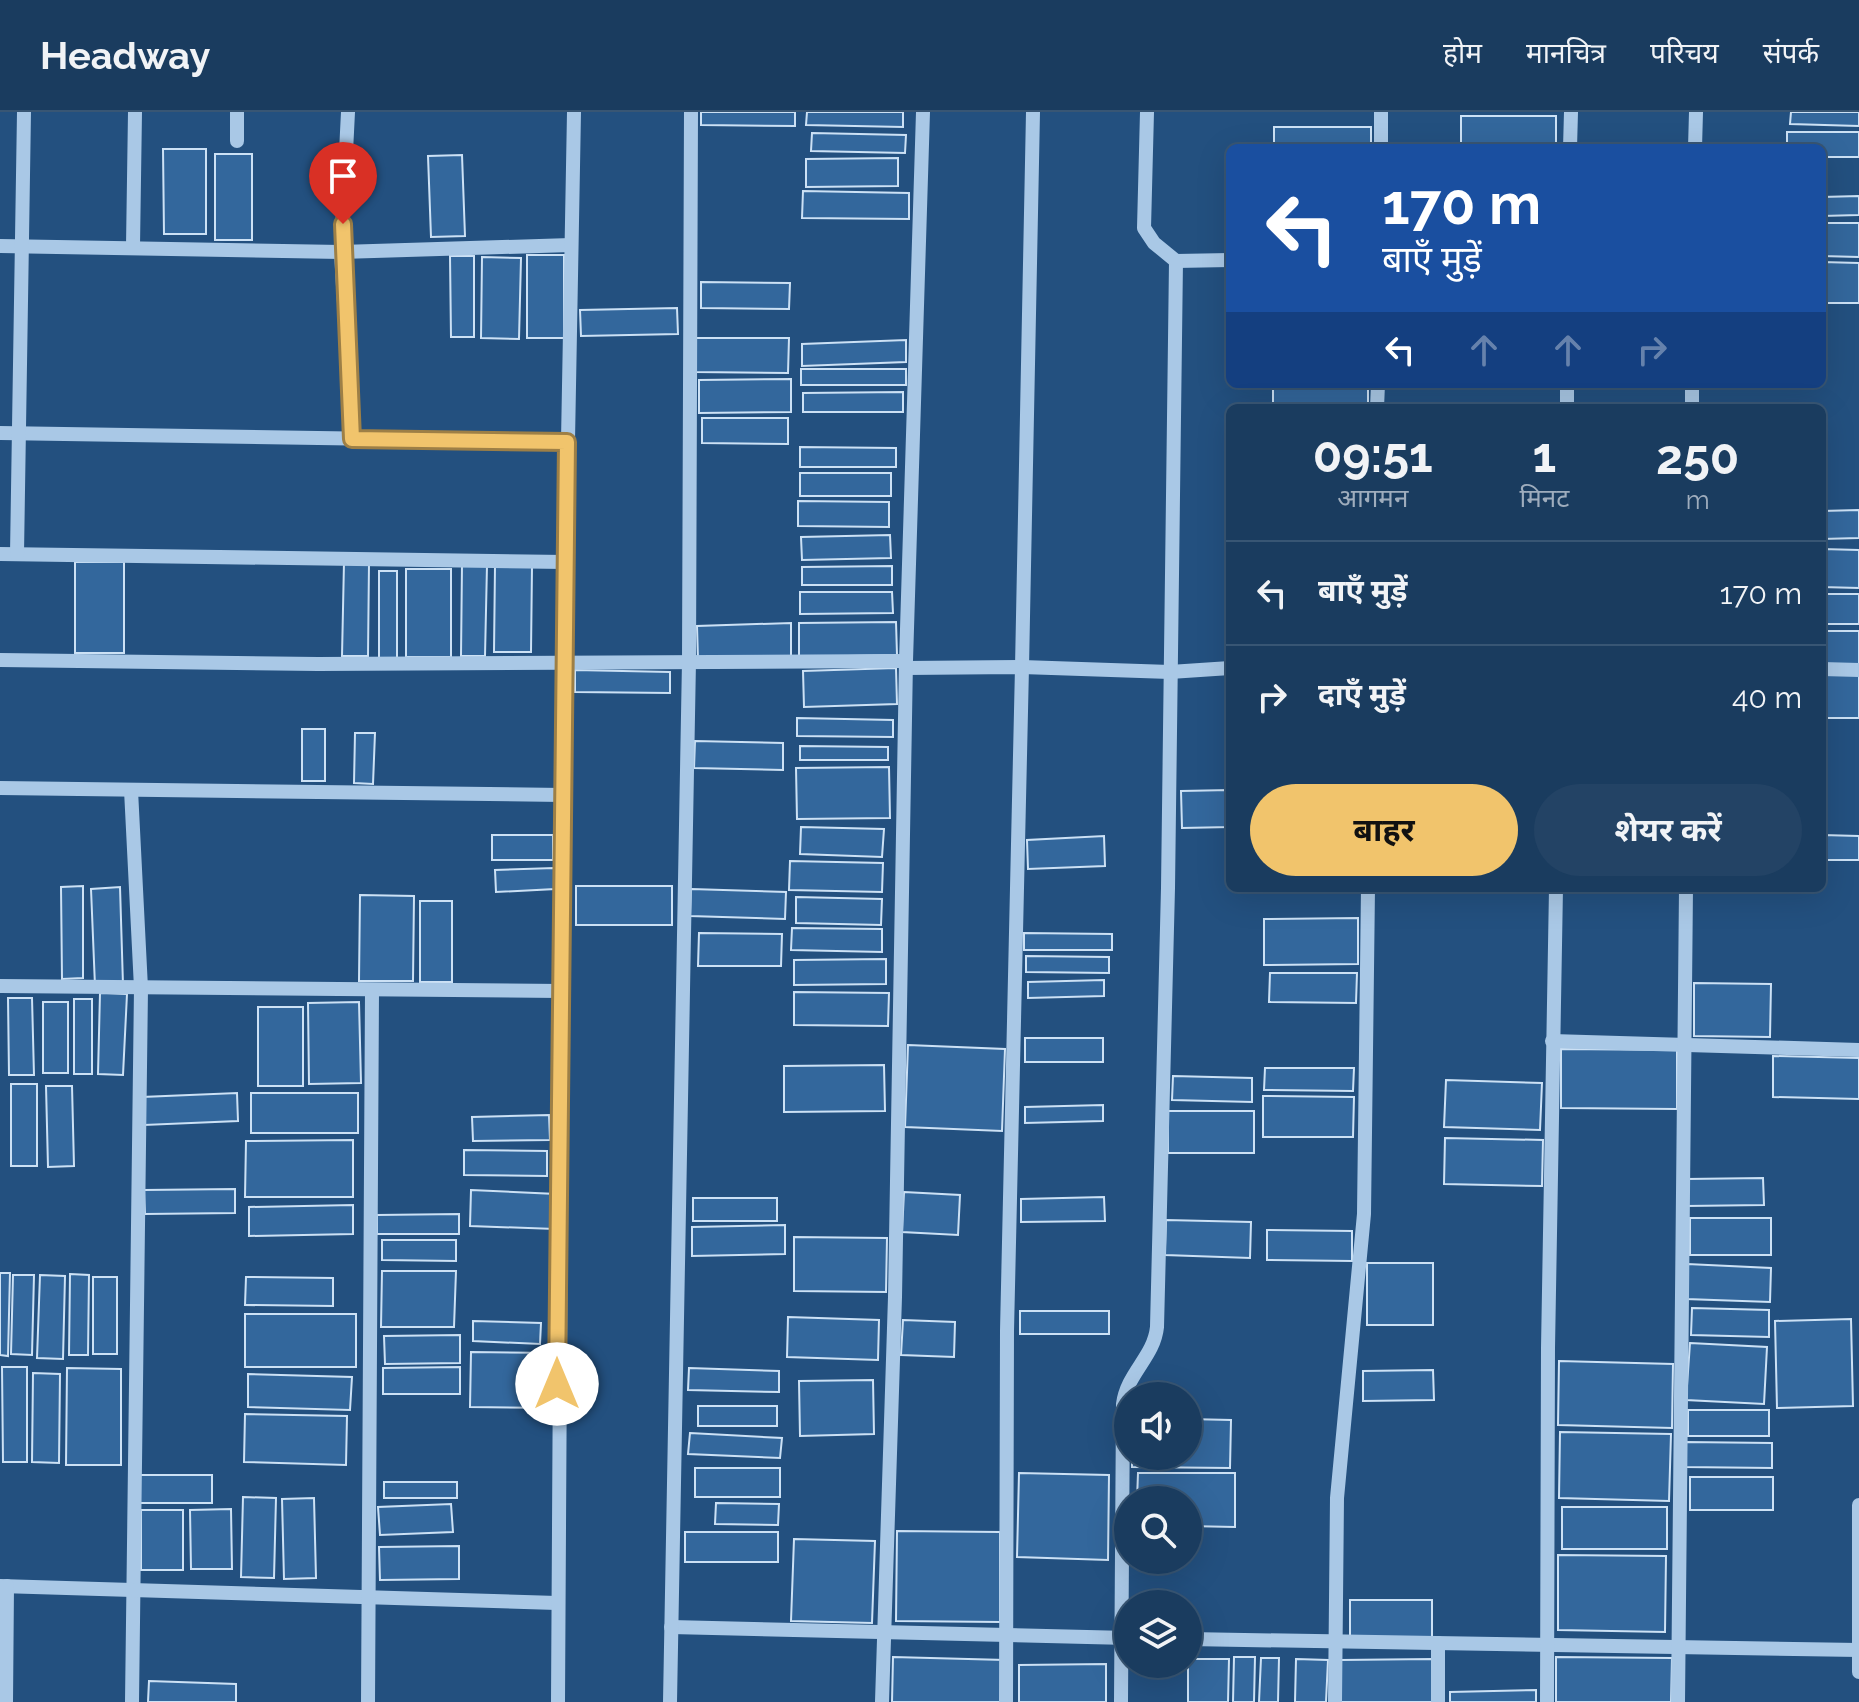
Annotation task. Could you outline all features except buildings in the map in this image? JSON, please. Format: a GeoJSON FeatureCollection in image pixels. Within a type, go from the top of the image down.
{"type":"FeatureCollection","features":[{"type":"Feature","properties":{"kind":"street"},"geometry":{"type":"LineString","coordinates":[[17,554],[24,112]]}},
{"type":"Feature","properties":{"kind":"street"},"geometry":{"type":"LineString","coordinates":[[133,246],[135,112]]}},
{"type":"Feature","properties":{"kind":"street"},"geometry":{"type":"LineString","coordinates":[[237,112],[237,141]]}},
{"type":"Feature","properties":{"kind":"street"},"geometry":{"type":"LineString","coordinates":[[348,112],[341,252],[352,439]]}},
{"type":"Feature","properties":{"kind":"street"},"geometry":{"type":"LineString","coordinates":[[558,1702],[564,660],[574,112]]}},
{"type":"Feature","properties":{"kind":"street"},"geometry":{"type":"LineString","coordinates":[[670,1702],[689,661],[691,112]]}},
{"type":"Feature","properties":{"kind":"street"},"geometry":{"type":"LineString","coordinates":[[882,1702],[895,1297],[906,665],[923,112]]}},
{"type":"Feature","properties":{"kind":"street"},"geometry":{"type":"LineString","coordinates":[[1006,1702],[1007,1331],[1033,112]]}},
{"type":"Feature","properties":{"kind":"street"},"geometry":{"type":"LineString","coordinates":[[1147,112],[1144,228],[1148,237],[1176,261],[1226,260]]}},
{"type":"Feature","properties":{"kind":"street"},"geometry":{"type":"LineString","coordinates":[[1381,112],[1381,144]]}},
{"type":"Feature","properties":{"kind":"street"},"geometry":{"type":"LineString","coordinates":[[1570,144],[1571,112]]}},
{"type":"Feature","properties":{"kind":"street"},"geometry":{"type":"LineString","coordinates":[[1695,144],[1696,112]]}},
{"type":"Feature","properties":{"kind":"street"},"geometry":{"type":"LineString","coordinates":[[0,246],[341,252],[571,245]]}},
{"type":"Feature","properties":{"kind":"street"},"geometry":{"type":"LineString","coordinates":[[1125,1590],[1123,1404],[1127,1384],[1153,1348],[1157,1327],[1176,261]]}},
{"type":"Feature","properties":{"kind":"street"},"geometry":{"type":"LineString","coordinates":[[0,433],[567,442]]}},
{"type":"Feature","properties":{"kind":"street"},"geometry":{"type":"LineString","coordinates":[[0,554],[565,562]]}},
{"type":"Feature","properties":{"kind":"street"},"geometry":{"type":"LineString","coordinates":[[0,660],[318,664],[689,661],[1170,672],[1226,668]]}},
{"type":"Feature","properties":{"kind":"street"},"geometry":{"type":"LineString","coordinates":[[1826,669],[1859,670]]}},
{"type":"Feature","properties":{"kind":"street"},"geometry":{"type":"LineString","coordinates":[[0,788],[563,795]]}},
{"type":"Feature","properties":{"kind":"street"},"geometry":{"type":"LineString","coordinates":[[131,790],[141,988],[132,1702]]}},
{"type":"Feature","properties":{"kind":"street"},"geometry":{"type":"LineString","coordinates":[[1335,1702],[1337,1498],[1364,1214],[1368,892]]}},
{"type":"Feature","properties":{"kind":"street"},"geometry":{"type":"LineString","coordinates":[[1547,1702],[1556,892]]}},
{"type":"Feature","properties":{"kind":"street"},"geometry":{"type":"LineString","coordinates":[[1678,1702],[1686,892]]}},
{"type":"Feature","properties":{"kind":"street"},"geometry":{"type":"LineString","coordinates":[[0,986],[372,992],[561,991]]}},
{"type":"Feature","properties":{"kind":"street"},"geometry":{"type":"LineString","coordinates":[[368,1702],[372,992]]}},
{"type":"Feature","properties":{"kind":"street"},"geometry":{"type":"LineString","coordinates":[[1552,1041],[1859,1050]]}},
{"type":"Feature","properties":{"kind":"street"},"geometry":{"type":"LineString","coordinates":[[1859,1505],[1859,1672]]}},
{"type":"Feature","properties":{"kind":"street"},"geometry":{"type":"LineString","coordinates":[[6,1702],[4,1586],[557,1603]]}},
{"type":"Feature","properties":{"kind":"street"},"geometry":{"type":"LineString","coordinates":[[671,1627],[1114,1638]]}},
{"type":"Feature","properties":{"kind":"street"},"geometry":{"type":"LineString","coordinates":[[1202,1639],[1858,1650]]}},
{"type":"Feature","properties":{"kind":"street"},"geometry":{"type":"LineString","coordinates":[[1438,1643],[1438,1702]]}},
{"type":"Feature","properties":{"kind":"street"},"geometry":{"type":"LineString","coordinates":[[1121,1702],[1122,1678]]}},
{"type":"Feature","properties":{"kind":"route"},"geometry":{"type":"LineString","coordinates":[[343,224],[341,252],[352,439],[567,442],[557,1384]]}}]}
